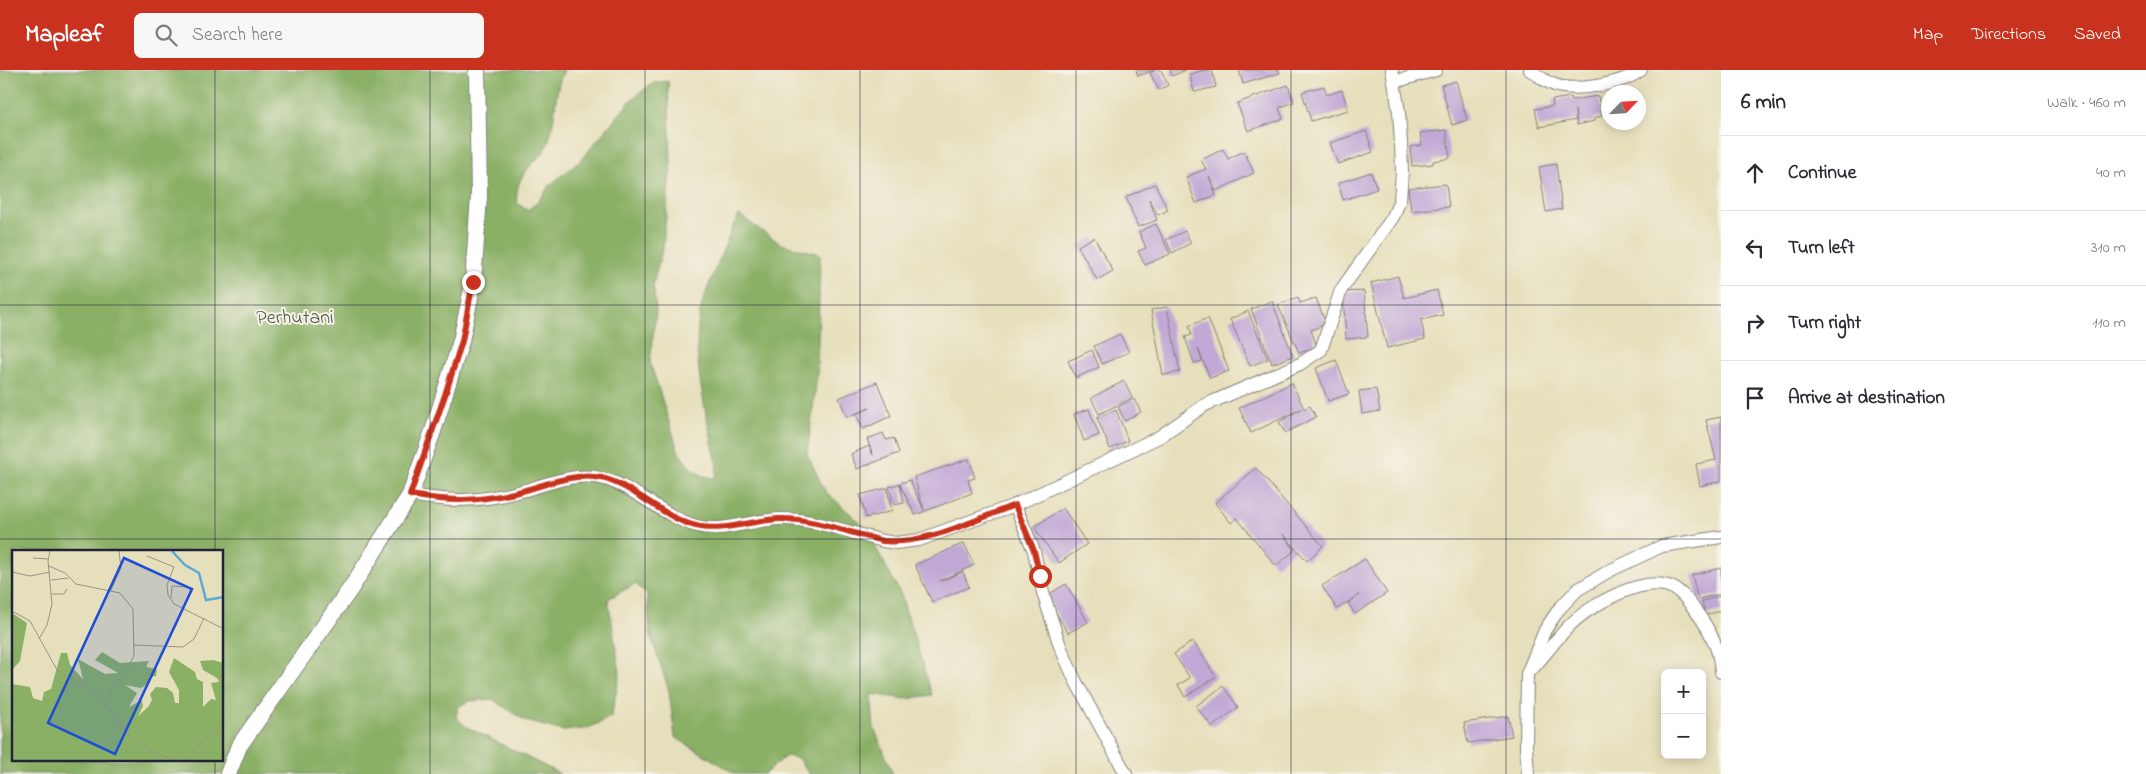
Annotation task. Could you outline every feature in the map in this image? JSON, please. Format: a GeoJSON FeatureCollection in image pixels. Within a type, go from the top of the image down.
{"type":"FeatureCollection","features":[{"type":"Feature","properties":{"kind":"street"},"geometry":{"type":"LineString","coordinates":[[228,774],[239,746],[351,588],[410,495],[462,341],[473,282],[480,196],[477,70]]}},
{"type":"Feature","properties":{"kind":"street"},"geometry":{"type":"LineString","coordinates":[[410,495],[464,502],[518,492],[549,482],[578,477],[597,477],[639,496],[686,524],[714,528],[779,519],[798,521],[883,541],[896,542],[919,540],[1015,505],[1159,438],[1205,405],[1300,364],[1321,350],[1341,290],[1393,217],[1400,200],[1402,172],[1399,112],[1393,76],[1436,70]]}},
{"type":"Feature","properties":{"kind":"street"},"geometry":{"type":"LineString","coordinates":[[1530,70],[1551,84],[1569,88],[1626,79],[1641,70]]}},
{"type":"Feature","properties":{"kind":"street"},"geometry":{"type":"LineString","coordinates":[[1015,505],[1034,551],[1043,593],[1060,646],[1075,680],[1126,774]]}},
{"type":"Feature","properties":{"kind":"street"},"geometry":{"type":"LineString","coordinates":[[1528,774],[1526,747],[1527,674],[1545,630],[1559,609],[1577,590],[1609,571],[1662,546],[1721,537]]}},
{"type":"Feature","properties":{"kind":"street"},"geometry":{"type":"LineString","coordinates":[[1527,674],[1570,625],[1594,606],[1628,589],[1657,585],[1673,588],[1687,599],[1701,618],[1712,636],[1720,660],[1721,672]]}},
{"type":"Feature","properties":{"kind":"green space","name":"Perhutani"},"geometry":{"type":"Polygon","coordinates":[[[0,70],[564,70],[558,88],[549,140],[544,151],[526,171],[518,185],[517,203],[527,210],[537,203],[550,185],[579,162],[633,98],[654,83],[668,81],[671,162],[663,247],[653,284],[656,312],[650,362],[678,450],[685,461],[697,473],[709,477],[715,478],[717,466],[698,364],[698,323],[705,295],[733,226],[739,215],[781,244],[820,254],[817,377],[807,454],[825,491],[865,527],[901,595],[932,695],[906,699],[871,694],[874,728],[893,774],[809,774],[798,758],[786,756],[764,774],[736,774],[675,737],[669,691],[650,633],[647,594],[635,584],[608,599],[620,674],[611,717],[588,728],[564,731],[526,721],[492,699],[469,701],[458,707],[456,717],[465,726],[560,774],[0,774],[0,70]]]}},
{"type":"Feature","properties":{"kind":"building"},"geometry":{"type":"Polygon","coordinates":[[[1136,70],[1154,70],[1138,76],[1136,70]]]}},
{"type":"Feature","properties":{"kind":"building"},"geometry":{"type":"Polygon","coordinates":[[[1161,70],[1168,85],[1159,90],[1150,73],[1161,70]]]}},
{"type":"Feature","properties":{"kind":"building"},"geometry":{"type":"Polygon","coordinates":[[[1170,70],[1186,70],[1172,76],[1170,70]]]}},
{"type":"Feature","properties":{"kind":"building"},"geometry":{"type":"Polygon","coordinates":[[[1212,70],[1216,87],[1194,92],[1190,74],[1212,70]]]}},
{"type":"Feature","properties":{"kind":"building"},"geometry":{"type":"Polygon","coordinates":[[[1239,70],[1279,70],[1280,73],[1243,84],[1239,70]]]}},
{"type":"Feature","properties":{"kind":"building"},"geometry":{"type":"Polygon","coordinates":[[[1456,81],[1467,120],[1452,125],[1441,85],[1456,81]]]}},
{"type":"Feature","properties":{"kind":"building"},"geometry":{"type":"Polygon","coordinates":[[[1288,85],[1294,102],[1279,108],[1283,119],[1248,131],[1237,103],[1288,85]]]}},
{"type":"Feature","properties":{"kind":"building"},"geometry":{"type":"Polygon","coordinates":[[[1324,86],[1327,95],[1342,90],[1348,110],[1311,121],[1302,92],[1324,86]]]}},
{"type":"Feature","properties":{"kind":"building"},"geometry":{"type":"Polygon","coordinates":[[[1598,96],[1601,116],[1594,118],[1594,121],[1577,125],[1575,110],[1576,120],[1539,127],[1535,109],[1553,106],[1552,100],[1571,97],[1572,100],[1598,96]]]}},
{"type":"Feature","properties":{"kind":"building"},"geometry":{"type":"Polygon","coordinates":[[[1446,130],[1450,158],[1433,161],[1433,164],[1412,166],[1410,147],[1422,145],[1420,133],[1446,130]]]}},
{"type":"Feature","properties":{"kind":"building"},"geometry":{"type":"Polygon","coordinates":[[[1366,131],[1373,152],[1338,164],[1330,143],[1366,131]]]}},
{"type":"Feature","properties":{"kind":"building"},"geometry":{"type":"Polygon","coordinates":[[[1223,149],[1228,159],[1244,151],[1254,173],[1216,191],[1209,176],[1216,195],[1196,203],[1186,177],[1206,169],[1201,160],[1223,149]]]}},
{"type":"Feature","properties":{"kind":"building"},"geometry":{"type":"Polygon","coordinates":[[[1556,164],[1562,209],[1546,212],[1539,167],[1556,164]]]}},
{"type":"Feature","properties":{"kind":"building"},"geometry":{"type":"Polygon","coordinates":[[[1371,172],[1377,189],[1343,200],[1338,183],[1371,172]]]}},
{"type":"Feature","properties":{"kind":"building"},"geometry":{"type":"Polygon","coordinates":[[[1155,184],[1168,210],[1158,215],[1149,199],[1157,220],[1138,227],[1126,197],[1155,184]]]}},
{"type":"Feature","properties":{"kind":"building"},"geometry":{"type":"Polygon","coordinates":[[[1446,184],[1449,207],[1411,211],[1408,188],[1446,184]]]}},
{"type":"Feature","properties":{"kind":"building"},"geometry":{"type":"Polygon","coordinates":[[[1156,224],[1170,254],[1145,265],[1138,251],[1146,248],[1139,232],[1156,224]]]}},
{"type":"Feature","properties":{"kind":"building"},"geometry":{"type":"Polygon","coordinates":[[[1185,231],[1191,243],[1172,253],[1166,240],[1185,231]]]}},
{"type":"Feature","properties":{"kind":"building"},"geometry":{"type":"Polygon","coordinates":[[[1094,237],[1113,271],[1097,280],[1078,246],[1094,237]]]}},
{"type":"Feature","properties":{"kind":"building"},"geometry":{"type":"Polygon","coordinates":[[[1398,276],[1404,298],[1437,290],[1443,315],[1421,320],[1425,339],[1387,348],[1371,283],[1398,276]]]}},
{"type":"Feature","properties":{"kind":"building"},"geometry":{"type":"Polygon","coordinates":[[[1364,291],[1368,337],[1346,339],[1343,292],[1364,291]]]}},
{"type":"Feature","properties":{"kind":"building"},"geometry":{"type":"Polygon","coordinates":[[[1298,297],[1300,303],[1316,298],[1326,324],[1311,330],[1317,347],[1299,353],[1278,305],[1298,297]]]}},
{"type":"Feature","properties":{"kind":"building"},"geometry":{"type":"Polygon","coordinates":[[[1272,301],[1293,356],[1272,364],[1251,309],[1272,301]]]}},
{"type":"Feature","properties":{"kind":"building"},"geometry":{"type":"Polygon","coordinates":[[[1167,307],[1180,372],[1163,375],[1151,310],[1167,307]]]}},
{"type":"Feature","properties":{"kind":"building"},"geometry":{"type":"Polygon","coordinates":[[[1248,311],[1268,359],[1250,366],[1230,319],[1248,311]]]}},
{"type":"Feature","properties":{"kind":"building"},"geometry":{"type":"Polygon","coordinates":[[[1208,318],[1229,371],[1210,378],[1198,349],[1202,361],[1194,363],[1185,337],[1192,335],[1189,326],[1208,318]]]}},
{"type":"Feature","properties":{"kind":"building"},"geometry":{"type":"Polygon","coordinates":[[[1120,334],[1129,352],[1102,364],[1094,346],[1120,334]]]}},
{"type":"Feature","properties":{"kind":"building"},"geometry":{"type":"Polygon","coordinates":[[[1092,350],[1099,367],[1076,378],[1068,361],[1092,350]]]}},
{"type":"Feature","properties":{"kind":"building"},"geometry":{"type":"Polygon","coordinates":[[[1336,360],[1349,394],[1328,401],[1316,368],[1336,360]]]}},
{"type":"Feature","properties":{"kind":"building"},"geometry":{"type":"Polygon","coordinates":[[[1124,381],[1132,398],[1099,414],[1091,398],[1124,381]]]}},
{"type":"Feature","properties":{"kind":"building"},"geometry":{"type":"Polygon","coordinates":[[[877,382],[891,416],[863,429],[856,414],[870,408],[847,417],[839,398],[877,382]]]}},
{"type":"Feature","properties":{"kind":"building"},"geometry":{"type":"Polygon","coordinates":[[[1292,383],[1304,409],[1310,406],[1316,417],[1285,433],[1279,422],[1301,409],[1251,433],[1239,408],[1292,383]]]}},
{"type":"Feature","properties":{"kind":"building"},"geometry":{"type":"Polygon","coordinates":[[[1376,389],[1380,411],[1362,414],[1359,391],[1376,389]]]}},
{"type":"Feature","properties":{"kind":"building"},"geometry":{"type":"Polygon","coordinates":[[[1134,399],[1141,412],[1125,421],[1118,407],[1134,399]]]}},
{"type":"Feature","properties":{"kind":"building"},"geometry":{"type":"Polygon","coordinates":[[[1089,409],[1099,435],[1084,441],[1074,414],[1089,409]]]}},
{"type":"Feature","properties":{"kind":"building"},"geometry":{"type":"Polygon","coordinates":[[[1116,410],[1128,441],[1110,449],[1097,418],[1116,410]]]}},
{"type":"Feature","properties":{"kind":"building"},"geometry":{"type":"Polygon","coordinates":[[[1721,417],[1721,481],[1700,486],[1696,464],[1716,460],[1706,420],[1721,417]]]}},
{"type":"Feature","properties":{"kind":"building"},"geometry":{"type":"Polygon","coordinates":[[[883,433],[886,440],[894,438],[899,453],[857,469],[851,454],[869,446],[873,455],[867,439],[883,433]]]}},
{"type":"Feature","properties":{"kind":"building"},"geometry":{"type":"Polygon","coordinates":[[[969,459],[975,478],[968,480],[972,493],[915,515],[900,484],[904,503],[894,505],[889,487],[910,480],[924,510],[914,477],[969,459]]]}},
{"type":"Feature","properties":{"kind":"building"},"geometry":{"type":"Polygon","coordinates":[[[1256,468],[1323,546],[1307,561],[1283,534],[1295,550],[1276,566],[1237,518],[1231,523],[1215,503],[1256,468]]]}},
{"type":"Feature","properties":{"kind":"building"},"geometry":{"type":"Polygon","coordinates":[[[887,488],[892,511],[866,518],[860,495],[887,488]]]}},
{"type":"Feature","properties":{"kind":"building"},"geometry":{"type":"Polygon","coordinates":[[[1063,508],[1087,544],[1059,563],[1034,527],[1063,508]]]}},
{"type":"Feature","properties":{"kind":"building"},"geometry":{"type":"Polygon","coordinates":[[[964,543],[974,565],[940,581],[963,572],[969,587],[932,602],[915,565],[964,543]]]}},
{"type":"Feature","properties":{"kind":"building"},"geometry":{"type":"Polygon","coordinates":[[[1365,559],[1387,593],[1355,614],[1348,603],[1359,595],[1337,609],[1322,586],[1365,559]]]}},
{"type":"Feature","properties":{"kind":"building"},"geometry":{"type":"Polygon","coordinates":[[[1721,568],[1721,594],[1698,599],[1692,575],[1721,568]]]}},
{"type":"Feature","properties":{"kind":"building"},"geometry":{"type":"Polygon","coordinates":[[[1066,584],[1088,622],[1068,633],[1046,596],[1066,584]]]}},
{"type":"Feature","properties":{"kind":"building"},"geometry":{"type":"Polygon","coordinates":[[[1721,596],[1721,611],[1705,615],[1702,601],[1721,596]]]}},
{"type":"Feature","properties":{"kind":"building"},"geometry":{"type":"Polygon","coordinates":[[[1193,641],[1216,677],[1185,697],[1178,685],[1190,678],[1174,654],[1193,641]]]}},
{"type":"Feature","properties":{"kind":"building"},"geometry":{"type":"Polygon","coordinates":[[[1223,686],[1238,707],[1212,727],[1196,706],[1223,686]]]}},
{"type":"Feature","properties":{"kind":"building"},"geometry":{"type":"Polygon","coordinates":[[[1508,716],[1512,736],[1468,743],[1464,723],[1508,716]]]}},
{"type":"Feature","properties":{"kind":"route"},"geometry":{"type":"LineString","coordinates":[[473,282],[462,341],[410,495],[464,502],[518,492],[549,482],[578,477],[597,477],[614,483],[639,496],[686,524],[714,528],[779,519],[836,528],[883,541],[896,542],[919,540],[1015,505],[1034,551],[1040,576]]}}]}
